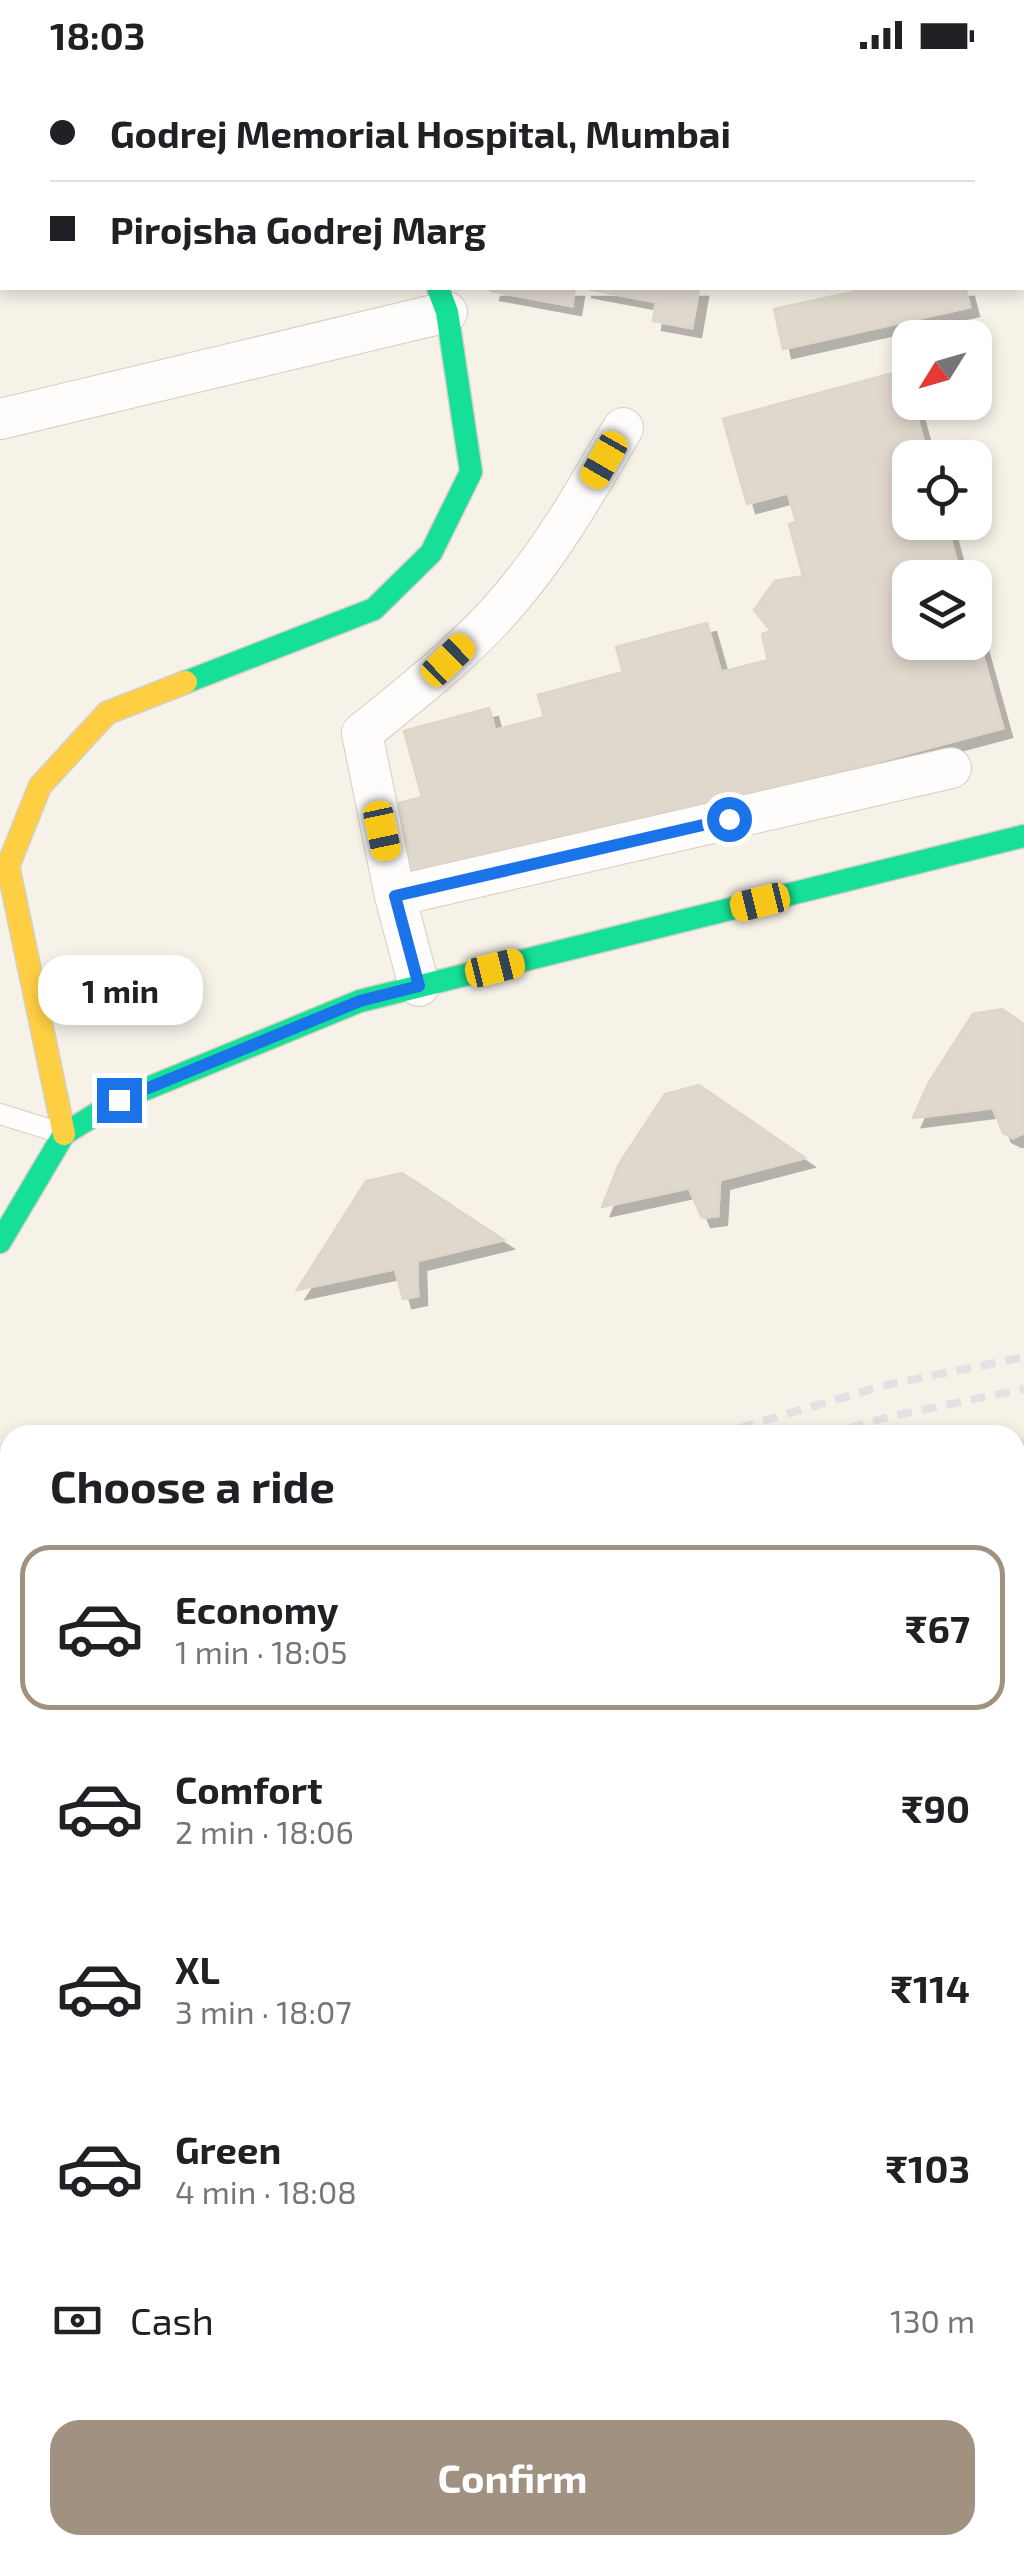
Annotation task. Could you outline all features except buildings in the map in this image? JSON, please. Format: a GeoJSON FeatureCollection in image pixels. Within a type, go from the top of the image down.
{"type":"FeatureCollection","features":[{"type":"Feature","properties":{"kind":"street"},"geometry":{"type":"LineString","coordinates":[[0,419],[442,300],[472,472],[431,553],[374,609],[108,714],[40,786],[8,866],[64,1134]]}},
{"type":"Feature","properties":{"kind":"street"},"geometry":{"type":"LineString","coordinates":[[419,986],[395,896],[362,733],[426,680],[513,596],[567,524],[622,428]]}},
{"type":"Feature","properties":{"kind":"street"},"geometry":{"type":"LineString","coordinates":[[395,896],[951,768]]}},
{"type":"Feature","properties":{"kind":"street"},"geometry":{"type":"LineString","coordinates":[[0,1242],[64,1134],[119,1100],[360,1001],[1024,836]]}},
{"type":"Feature","properties":{"kind":"lane"},"geometry":{"type":"LineString","coordinates":[[0,1114],[64,1134]]}},
{"type":"Feature","properties":{"kind":"railway"},"geometry":{"type":"LineString","coordinates":[[749,1425],[886,1385],[1024,1357]]}},
{"type":"Feature","properties":{"kind":"railway"},"geometry":{"type":"LineString","coordinates":[[860,1425],[1024,1389]]}},
{"type":"Feature","properties":{"kind":"traffic: fast"},"geometry":{"type":"LineString","coordinates":[[186,682],[374,609],[431,553],[471,472],[447,312],[439,290]]}},
{"type":"Feature","properties":{"kind":"traffic: fast"},"geometry":{"type":"LineString","coordinates":[[0,1242],[64,1134],[119,1100],[360,1001],[1024,836]]}},
{"type":"Feature","properties":{"kind":"traffic: slow"},"geometry":{"type":"LineString","coordinates":[[64,1134],[8,866],[40,786],[107,713],[186,682]]}},
{"type":"Feature","properties":{"kind":"route"},"geometry":{"type":"LineString","coordinates":[[119,1100],[360,1001],[419,986],[395,896],[729,819]]}}]}
